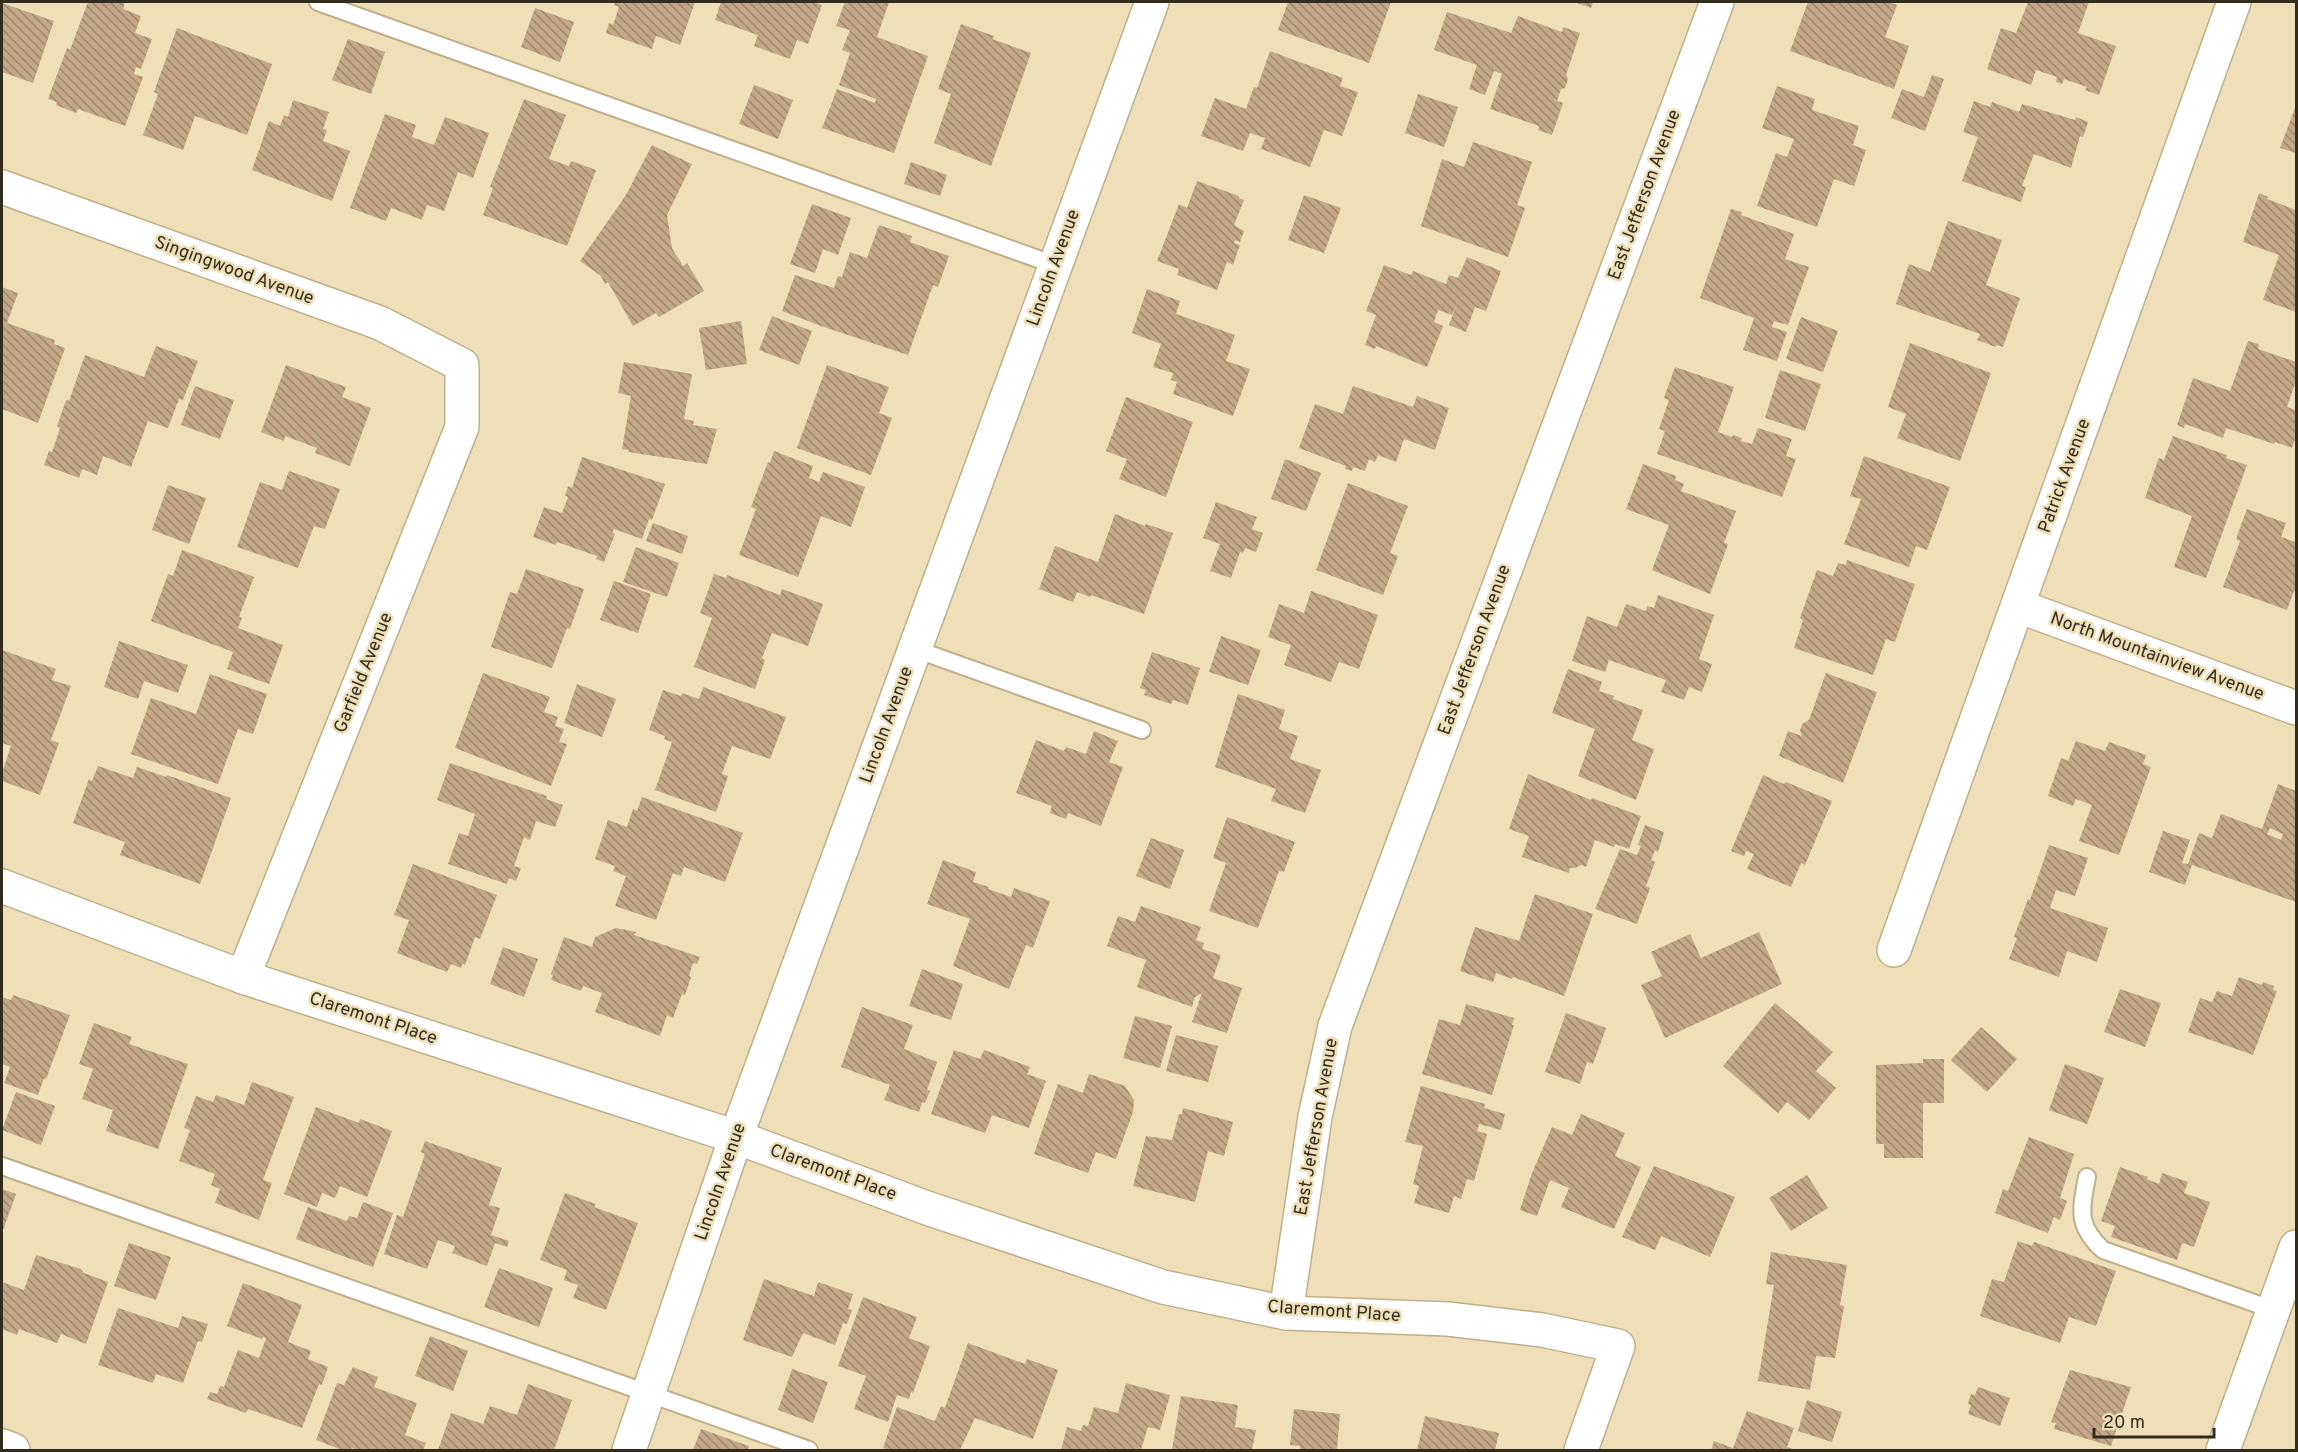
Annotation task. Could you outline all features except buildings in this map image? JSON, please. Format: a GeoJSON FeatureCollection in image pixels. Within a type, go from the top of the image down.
{"type":"FeatureCollection","features":[{"type":"Feature","properties":{"kind":"street","name":"Lincoln Avenue"},"geometry":{"type":"LineString","coordinates":[[629,1450],[736,1137],[1152,2]]}},
{"type":"Feature","properties":{"kind":"street","name":"East Jefferson Avenue"},"geometry":{"type":"LineString","coordinates":[[1286,1313],[1315,1117],[1335,1026],[1717,2]]}},
{"type":"Feature","properties":{"kind":"street","name":"Patrick Avenue"},"geometry":{"type":"LineString","coordinates":[[1894,950],[2234,2]]}},
{"type":"Feature","properties":{"kind":"street","name":"Singingwood Avenue"},"geometry":{"type":"LineString","coordinates":[[2,187],[380,323],[462,365]]}},
{"type":"Feature","properties":{"kind":"street","name":"Garfield Avenue"},"geometry":{"type":"LineString","coordinates":[[243,977],[462,427],[462,365]]}},
{"type":"Feature","properties":{"kind":"street","name":"North Mountainview Avenue"},"geometry":{"type":"LineString","coordinates":[[2018,606],[2296,708]]}},
{"type":"Feature","properties":{"kind":"street","name":"Claremont Place"},"geometry":{"type":"LineString","coordinates":[[2,886],[243,977],[736,1137],[927,1208],[1163,1287],[1286,1313],[1448,1318],[1542,1330],[1618,1346],[1581,1450]]}},
{"type":"Feature","properties":{"kind":"street"},"geometry":{"type":"LineString","coordinates":[[2223,1450],[2296,1247]]}},
{"type":"Feature","properties":{"kind":"street"},"geometry":{"type":"LineString","coordinates":[[2,1447],[13,1450]]}},
{"type":"Feature","properties":{"kind":"lane"},"geometry":{"type":"LineString","coordinates":[[318,2],[1055,265]]}},
{"type":"Feature","properties":{"kind":"lane"},"geometry":{"type":"LineString","coordinates":[[915,649],[1142,730]]}},
{"type":"Feature","properties":{"kind":"lane"},"geometry":{"type":"LineString","coordinates":[[2,1166],[809,1450]]}},
{"type":"Feature","properties":{"kind":"lane"},"geometry":{"type":"LineString","coordinates":[[2087,1177],[2081,1213],[2090,1238],[2103,1250],[2274,1310]]}}]}
